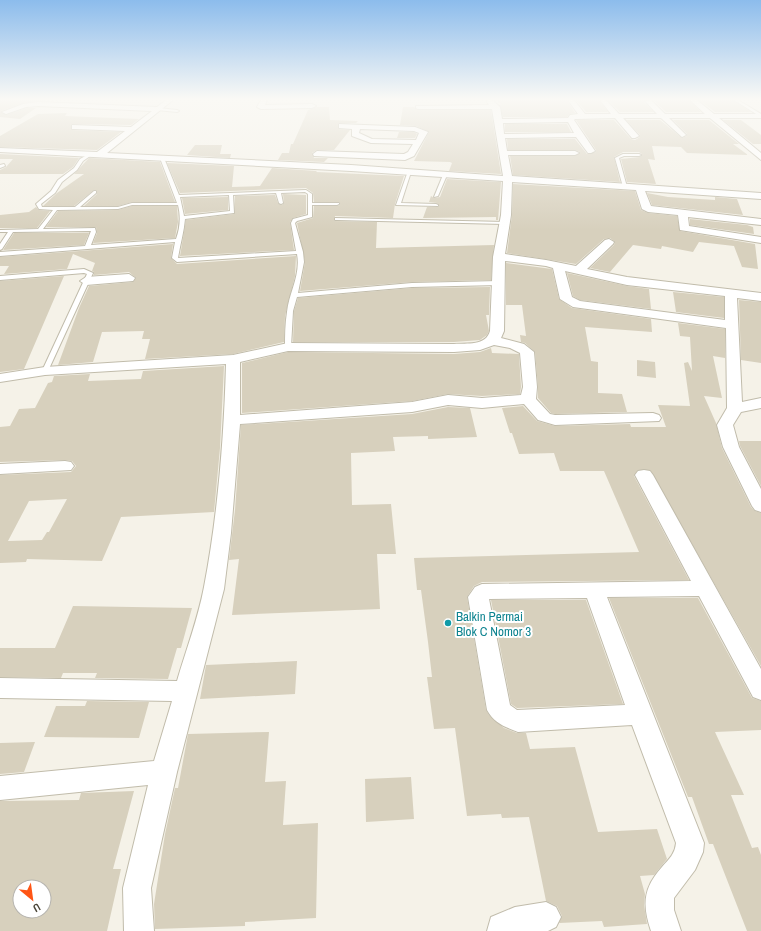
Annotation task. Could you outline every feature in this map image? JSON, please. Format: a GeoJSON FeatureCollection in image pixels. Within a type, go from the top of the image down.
{"type":"FeatureCollection","features":[{"type":"Feature","properties":{"kind":"street"},"geometry":{"type":"LineString","coordinates":[[93,155],[110,143]]}},
{"type":"Feature","properties":{"kind":"street"},"geometry":{"type":"LineString","coordinates":[[351,168],[369,143]]}},
{"type":"Feature","properties":{"kind":"street"},"geometry":{"type":"LineString","coordinates":[[317,154],[405,157],[412,154],[417,143]]}},
{"type":"Feature","properties":{"kind":"street"},"geometry":{"type":"LineString","coordinates":[[2,380],[45,371],[233,359],[288,347],[454,348],[479,346],[492,341],[497,336],[499,257],[505,223],[508,180],[501,143]]}},
{"type":"Feature","properties":{"kind":"street"},"geometry":{"type":"LineString","coordinates":[[586,143],[591,151]]}},
{"type":"Feature","properties":{"kind":"street"},"geometry":{"type":"LineString","coordinates":[[745,143],[761,157]]}},
{"type":"Feature","properties":{"kind":"street"},"geometry":{"type":"LineString","coordinates":[[0,150],[351,168],[508,180],[761,196]]}},
{"type":"Feature","properties":{"kind":"street"},"geometry":{"type":"LineString","coordinates":[[503,153],[575,153]]}},
{"type":"Feature","properties":{"kind":"street"},"geometry":{"type":"LineString","coordinates":[[640,188],[646,208],[683,214],[761,222]]}},
{"type":"Feature","properties":{"kind":"street"},"geometry":{"type":"LineString","coordinates":[[683,214],[684,228],[761,240]]}},
{"type":"Feature","properties":{"kind":"street"},"geometry":{"type":"LineString","coordinates":[[579,270],[609,242]]}},
{"type":"Feature","properties":{"kind":"street"},"geometry":{"type":"LineString","coordinates":[[499,257],[558,266],[628,281],[761,297]]}},
{"type":"Feature","properties":{"kind":"street"},"geometry":{"type":"LineString","coordinates":[[558,266],[566,299],[577,304],[733,325]]}},
{"type":"Feature","properties":{"kind":"street"},"geometry":{"type":"LineString","coordinates":[[86,281],[129,278]]}},
{"type":"Feature","properties":{"kind":"street"},"geometry":{"type":"LineString","coordinates":[[731,294],[735,408],[725,425],[731,448],[761,506]]}},
{"type":"Feature","properties":{"kind":"street"},"geometry":{"type":"LineString","coordinates":[[492,341],[515,345],[523,348],[527,352],[530,387],[528,400]]}},
{"type":"Feature","properties":{"kind":"street"},"geometry":{"type":"LineString","coordinates":[[139,931],[137,888],[164,772],[214,589],[222,533],[232,420],[233,359]]}},
{"type":"Feature","properties":{"kind":"street"},"geometry":{"type":"LineString","coordinates":[[232,420],[412,407],[455,399],[482,403],[516,399],[528,400],[544,417],[555,420],[653,418]]}},
{"type":"Feature","properties":{"kind":"street"},"geometry":{"type":"LineString","coordinates":[[735,408],[761,403]]}},
{"type":"Feature","properties":{"kind":"street"},"geometry":{"type":"LineString","coordinates":[[0,469],[66,466]]}},
{"type":"Feature","properties":{"kind":"street"},"geometry":{"type":"LineString","coordinates":[[644,476],[761,690]]}},
{"type":"Feature","properties":{"kind":"street"},"geometry":{"type":"LineString","coordinates":[[640,714],[518,722],[509,718],[499,710],[478,597],[479,594],[482,592],[706,588]]}},
{"type":"Feature","properties":{"kind":"street"},"geometry":{"type":"LineString","coordinates":[[594,590],[690,843],[690,849],[684,864],[663,888],[658,906],[666,931]]}},
{"type":"Feature","properties":{"kind":"street"},"geometry":{"type":"LineString","coordinates":[[0,688],[186,691]]}},
{"type":"Feature","properties":{"kind":"street"},"geometry":{"type":"LineString","coordinates":[[0,788],[164,772]]}},
{"type":"Feature","properties":{"kind":"street"},"geometry":{"type":"LineString","coordinates":[[502,931],[502,928],[515,922],[546,917]]}},
{"type":"Feature","properties":{"kind":"lane"},"geometry":{"type":"LineString","coordinates":[[93,155],[81,160],[76,169],[60,181],[53,192],[38,204],[41,208],[118,208],[132,204],[179,204]]}},
{"type":"Feature","properties":{"kind":"lane"},"geometry":{"type":"LineString","coordinates":[[625,187],[617,158],[639,155]]}},
{"type":"Feature","properties":{"kind":"lane"},"geometry":{"type":"LineString","coordinates":[[162,158],[177,196],[182,218],[181,235],[178,240],[175,258],[179,260],[300,252]]}},
{"type":"Feature","properties":{"kind":"lane"},"geometry":{"type":"LineString","coordinates":[[409,172],[398,204],[436,205]]}},
{"type":"Feature","properties":{"kind":"lane"},"geometry":{"type":"LineString","coordinates":[[436,196],[444,175]]}},
{"type":"Feature","properties":{"kind":"lane"},"geometry":{"type":"LineString","coordinates":[[177,196],[308,191],[312,204],[310,217],[295,220],[293,223],[301,262],[288,326],[288,347]]}},
{"type":"Feature","properties":{"kind":"lane"},"geometry":{"type":"LineString","coordinates":[[73,208],[94,192]]}},
{"type":"Feature","properties":{"kind":"lane"},"geometry":{"type":"LineString","coordinates":[[278,192],[281,203]]}},
{"type":"Feature","properties":{"kind":"lane"},"geometry":{"type":"LineString","coordinates":[[182,218],[232,212],[231,193]]}},
{"type":"Feature","properties":{"kind":"lane"},"geometry":{"type":"LineString","coordinates":[[312,204],[337,204]]}},
{"type":"Feature","properties":{"kind":"lane"},"geometry":{"type":"LineString","coordinates":[[40,229],[56,209]]}},
{"type":"Feature","properties":{"kind":"lane"},"geometry":{"type":"LineString","coordinates":[[337,219],[505,223]]}},
{"type":"Feature","properties":{"kind":"lane"},"geometry":{"type":"LineString","coordinates":[[0,231],[93,229],[94,232],[87,248]]}},
{"type":"Feature","properties":{"kind":"lane"},"geometry":{"type":"LineString","coordinates":[[0,248],[10,231]]}},
{"type":"Feature","properties":{"kind":"lane"},"geometry":{"type":"LineString","coordinates":[[0,254],[178,240]]}},
{"type":"Feature","properties":{"kind":"lane"},"geometry":{"type":"LineString","coordinates":[[0,278],[87,270],[90,272],[45,371]]}},
{"type":"Feature","properties":{"kind":"lane"},"geometry":{"type":"LineString","coordinates":[[295,295],[405,286],[499,283]]}},
{"type":"Feature","properties":{"kind":"building"},"geometry":{"type":"Polygon","coordinates":[[[0,143],[106,143],[97,150],[0,147],[0,143]]]}},
{"type":"Feature","properties":{"kind":"building"},"geometry":{"type":"Polygon","coordinates":[[[339,143],[334,150],[317,150],[312,153],[314,158],[328,158],[324,162],[278,160],[282,153],[289,153],[291,144],[339,143]]]}},
{"type":"Feature","properties":{"kind":"building"},"geometry":{"type":"Polygon","coordinates":[[[423,143],[496,143],[501,174],[449,171],[452,163],[450,162],[414,161],[423,143]]]}},
{"type":"Feature","properties":{"kind":"building"},"geometry":{"type":"Polygon","coordinates":[[[507,143],[579,143],[587,154],[596,152],[592,143],[738,143],[733,144],[748,155],[687,153],[681,147],[652,146],[655,160],[648,159],[656,184],[627,182],[621,159],[640,157],[642,154],[639,152],[623,152],[614,157],[620,182],[513,175],[510,156],[575,156],[580,152],[575,150],[508,150],[507,143]]]}},
{"type":"Feature","properties":{"kind":"building"},"geometry":{"type":"Polygon","coordinates":[[[195,145],[222,145],[220,154],[231,154],[230,158],[187,155],[195,145]]]}},
{"type":"Feature","properties":{"kind":"building"},"geometry":{"type":"Polygon","coordinates":[[[0,154],[79,158],[73,167],[63,174],[0,174],[0,170],[6,167],[13,159],[0,159],[0,154]]]}},
{"type":"Feature","properties":{"kind":"building"},"geometry":{"type":"Polygon","coordinates":[[[89,158],[160,162],[175,202],[132,202],[118,206],[84,206],[97,194],[97,190],[94,190],[74,206],[43,206],[57,193],[84,174],[74,174],[89,158]]]}},
{"type":"Feature","properties":{"kind":"building"},"geometry":{"type":"Polygon","coordinates":[[[167,163],[234,166],[232,187],[260,186],[272,168],[317,171],[316,172],[404,176],[395,204],[393,218],[335,216],[334,221],[377,222],[376,248],[494,245],[491,280],[412,282],[300,291],[305,262],[297,223],[313,218],[314,206],[337,206],[340,205],[340,202],[314,202],[313,193],[306,188],[180,193],[167,163]]]}},
{"type":"Feature","properties":{"kind":"building"},"geometry":{"type":"Polygon","coordinates":[[[447,179],[501,182],[498,220],[496,220],[496,217],[423,218],[427,207],[439,207],[437,203],[429,202],[431,196],[434,198],[440,197],[447,179]]]}},
{"type":"Feature","properties":{"kind":"building"},"geometry":{"type":"Polygon","coordinates":[[[513,184],[635,191],[641,210],[648,213],[677,216],[680,231],[755,244],[758,269],[742,267],[734,246],[699,242],[693,252],[662,246],[661,249],[633,245],[610,272],[590,268],[614,245],[615,242],[610,238],[604,239],[576,264],[507,253],[512,215],[513,184]]]}},
{"type":"Feature","properties":{"kind":"building"},"geometry":{"type":"Polygon","coordinates":[[[647,193],[668,197],[715,200],[715,197],[737,199],[743,215],[652,205],[647,193]]]}},
{"type":"Feature","properties":{"kind":"building"},"geometry":{"type":"Polygon","coordinates":[[[283,194],[306,195],[306,214],[293,218],[290,222],[294,250],[180,256],[186,220],[234,214],[235,196],[275,195],[278,203],[282,205],[284,203],[283,194]]]}},
{"type":"Feature","properties":{"kind":"building"},"geometry":{"type":"Polygon","coordinates":[[[228,197],[228,210],[185,214],[182,198],[228,197]]]}},
{"type":"Feature","properties":{"kind":"building"},"geometry":{"type":"Polygon","coordinates":[[[132,206],[177,206],[178,222],[175,238],[93,243],[97,233],[96,227],[46,227],[58,211],[118,210],[132,206]]]}},
{"type":"Feature","properties":{"kind":"building"},"geometry":{"type":"Polygon","coordinates":[[[36,207],[39,210],[50,211],[37,228],[0,228],[0,215],[29,212],[36,207]]]}},
{"type":"Feature","properties":{"kind":"building"},"geometry":{"type":"Polygon","coordinates":[[[690,219],[747,225],[753,227],[754,234],[690,225],[690,219]]]}},
{"type":"Feature","properties":{"kind":"building"},"geometry":{"type":"Polygon","coordinates":[[[14,233],[89,233],[84,245],[3,250],[14,233]]]}},
{"type":"Feature","properties":{"kind":"building"},"geometry":{"type":"Polygon","coordinates":[[[173,244],[171,258],[177,264],[296,256],[295,276],[285,316],[284,342],[233,354],[145,359],[150,339],[142,339],[144,331],[102,332],[93,362],[58,365],[79,308],[89,286],[133,282],[136,278],[129,272],[94,275],[94,272],[92,271],[95,263],[73,254],[67,269],[4,274],[9,266],[0,266],[0,257],[173,244]]]}},
{"type":"Feature","properties":{"kind":"building"},"geometry":{"type":"Polygon","coordinates":[[[506,263],[552,269],[559,299],[572,308],[651,319],[652,332],[585,327],[591,361],[598,362],[598,393],[622,394],[627,412],[555,414],[551,413],[538,398],[535,352],[525,343],[521,342],[520,335],[526,336],[522,305],[506,305],[506,263]]]}},
{"type":"Feature","properties":{"kind":"building"},"geometry":{"type":"Polygon","coordinates":[[[567,273],[627,286],[649,289],[651,309],[580,300],[573,296],[567,273]]]}},
{"type":"Feature","properties":{"kind":"building"},"geometry":{"type":"Polygon","coordinates":[[[64,276],[24,369],[0,372],[0,281],[64,276]]]}},
{"type":"Feature","properties":{"kind":"building"},"geometry":{"type":"Polygon","coordinates":[[[490,287],[489,315],[486,315],[489,331],[487,335],[480,340],[454,342],[293,342],[294,311],[298,298],[412,288],[490,287]]]}},
{"type":"Feature","properties":{"kind":"building"},"geometry":{"type":"Polygon","coordinates":[[[673,292],[724,297],[724,318],[676,312],[673,292]]]}},
{"type":"Feature","properties":{"kind":"building"},"geometry":{"type":"Polygon","coordinates":[[[739,300],[761,302],[761,363],[741,360],[739,300]]]}},
{"type":"Feature","properties":{"kind":"building"},"geometry":{"type":"Polygon","coordinates":[[[678,323],[725,329],[725,358],[713,356],[722,398],[704,396],[716,423],[722,448],[751,507],[755,511],[761,513],[761,666],[650,470],[638,470],[634,476],[689,580],[482,582],[474,586],[467,597],[486,710],[489,715],[504,728],[517,733],[526,733],[530,749],[575,747],[598,832],[657,829],[667,859],[654,875],[640,876],[645,894],[644,905],[647,924],[604,927],[602,921],[559,923],[562,916],[557,906],[546,901],[529,817],[502,818],[501,814],[467,816],[455,728],[434,729],[427,677],[432,677],[428,642],[421,590],[417,590],[414,558],[639,552],[604,471],[560,471],[554,453],[519,454],[502,408],[523,406],[537,421],[555,426],[630,424],[631,427],[666,427],[658,405],[690,406],[684,363],[688,362],[692,371],[690,337],[680,336],[678,323]]]}},
{"type":"Feature","properties":{"kind":"building"},"geometry":{"type":"Polygon","coordinates":[[[491,348],[492,353],[519,354],[520,394],[482,396],[448,394],[412,401],[242,413],[242,363],[288,352],[454,354],[480,352],[491,348]]]}},
{"type":"Feature","properties":{"kind":"building"},"geometry":{"type":"Polygon","coordinates":[[[637,360],[655,362],[656,378],[637,376],[637,360]]]}},
{"type":"Feature","properties":{"kind":"building"},"geometry":{"type":"Polygon","coordinates":[[[224,366],[220,448],[214,512],[121,517],[102,561],[27,559],[26,562],[0,563],[0,475],[71,472],[76,466],[72,461],[65,460],[0,462],[0,427],[10,426],[19,409],[35,408],[48,383],[52,382],[54,376],[90,374],[88,381],[141,379],[143,371],[224,366]],[[67,499],[29,501],[8,541],[42,540],[47,532],[49,532],[67,499]]]}},
{"type":"Feature","properties":{"kind":"building"},"geometry":{"type":"Polygon","coordinates":[[[448,407],[470,408],[477,437],[428,439],[428,436],[393,437],[395,451],[351,453],[352,505],[391,504],[396,554],[377,554],[380,609],[232,615],[239,559],[229,560],[235,510],[241,425],[412,414],[448,407]]]}},
{"type":"Feature","properties":{"kind":"building"},"geometry":{"type":"Polygon","coordinates":[[[739,441],[761,441],[761,486],[740,446],[739,441]]]}},
{"type":"Feature","properties":{"kind":"building"},"geometry":{"type":"Polygon","coordinates":[[[609,598],[698,598],[752,698],[761,701],[761,730],[715,732],[744,795],[731,795],[752,848],[758,847],[761,855],[761,931],[747,931],[713,844],[709,844],[692,797],[688,797],[609,598]]]}},
{"type":"Feature","properties":{"kind":"building"},"geometry":{"type":"Polygon","coordinates":[[[491,600],[586,600],[623,704],[517,708],[511,704],[491,600]]]}},
{"type":"Feature","properties":{"kind":"building"},"geometry":{"type":"Polygon","coordinates":[[[73,606],[192,608],[181,648],[177,648],[168,679],[95,678],[97,673],[63,673],[61,678],[0,677],[0,648],[55,648],[73,606]]]}},
{"type":"Feature","properties":{"kind":"building"},"geometry":{"type":"Polygon","coordinates":[[[297,661],[295,694],[200,699],[206,665],[297,661]]]}},
{"type":"Feature","properties":{"kind":"building"},"geometry":{"type":"Polygon","coordinates":[[[87,701],[149,702],[139,738],[44,737],[56,706],[85,706],[87,701]]]}},
{"type":"Feature","properties":{"kind":"building"},"geometry":{"type":"Polygon","coordinates":[[[269,732],[265,782],[286,781],[283,825],[318,823],[316,918],[245,922],[245,926],[155,929],[154,904],[165,834],[175,788],[178,788],[188,734],[269,732]]]}},
{"type":"Feature","properties":{"kind":"building"},"geometry":{"type":"Polygon","coordinates":[[[35,742],[24,772],[0,774],[0,743],[35,742]]]}},
{"type":"Feature","properties":{"kind":"building"},"geometry":{"type":"Polygon","coordinates":[[[411,777],[414,819],[366,822],[365,779],[411,777]]]}},
{"type":"Feature","properties":{"kind":"building"},"geometry":{"type":"Polygon","coordinates":[[[134,791],[113,869],[121,869],[107,931],[0,931],[0,801],[79,800],[81,793],[134,791]]]}},
{"type":"Feature","properties":{"kind":"place","name":"Balkin Permai Blok C Nomor 3"},"geometry":{"type":"Point","coordinates":[448,623]}}]}
